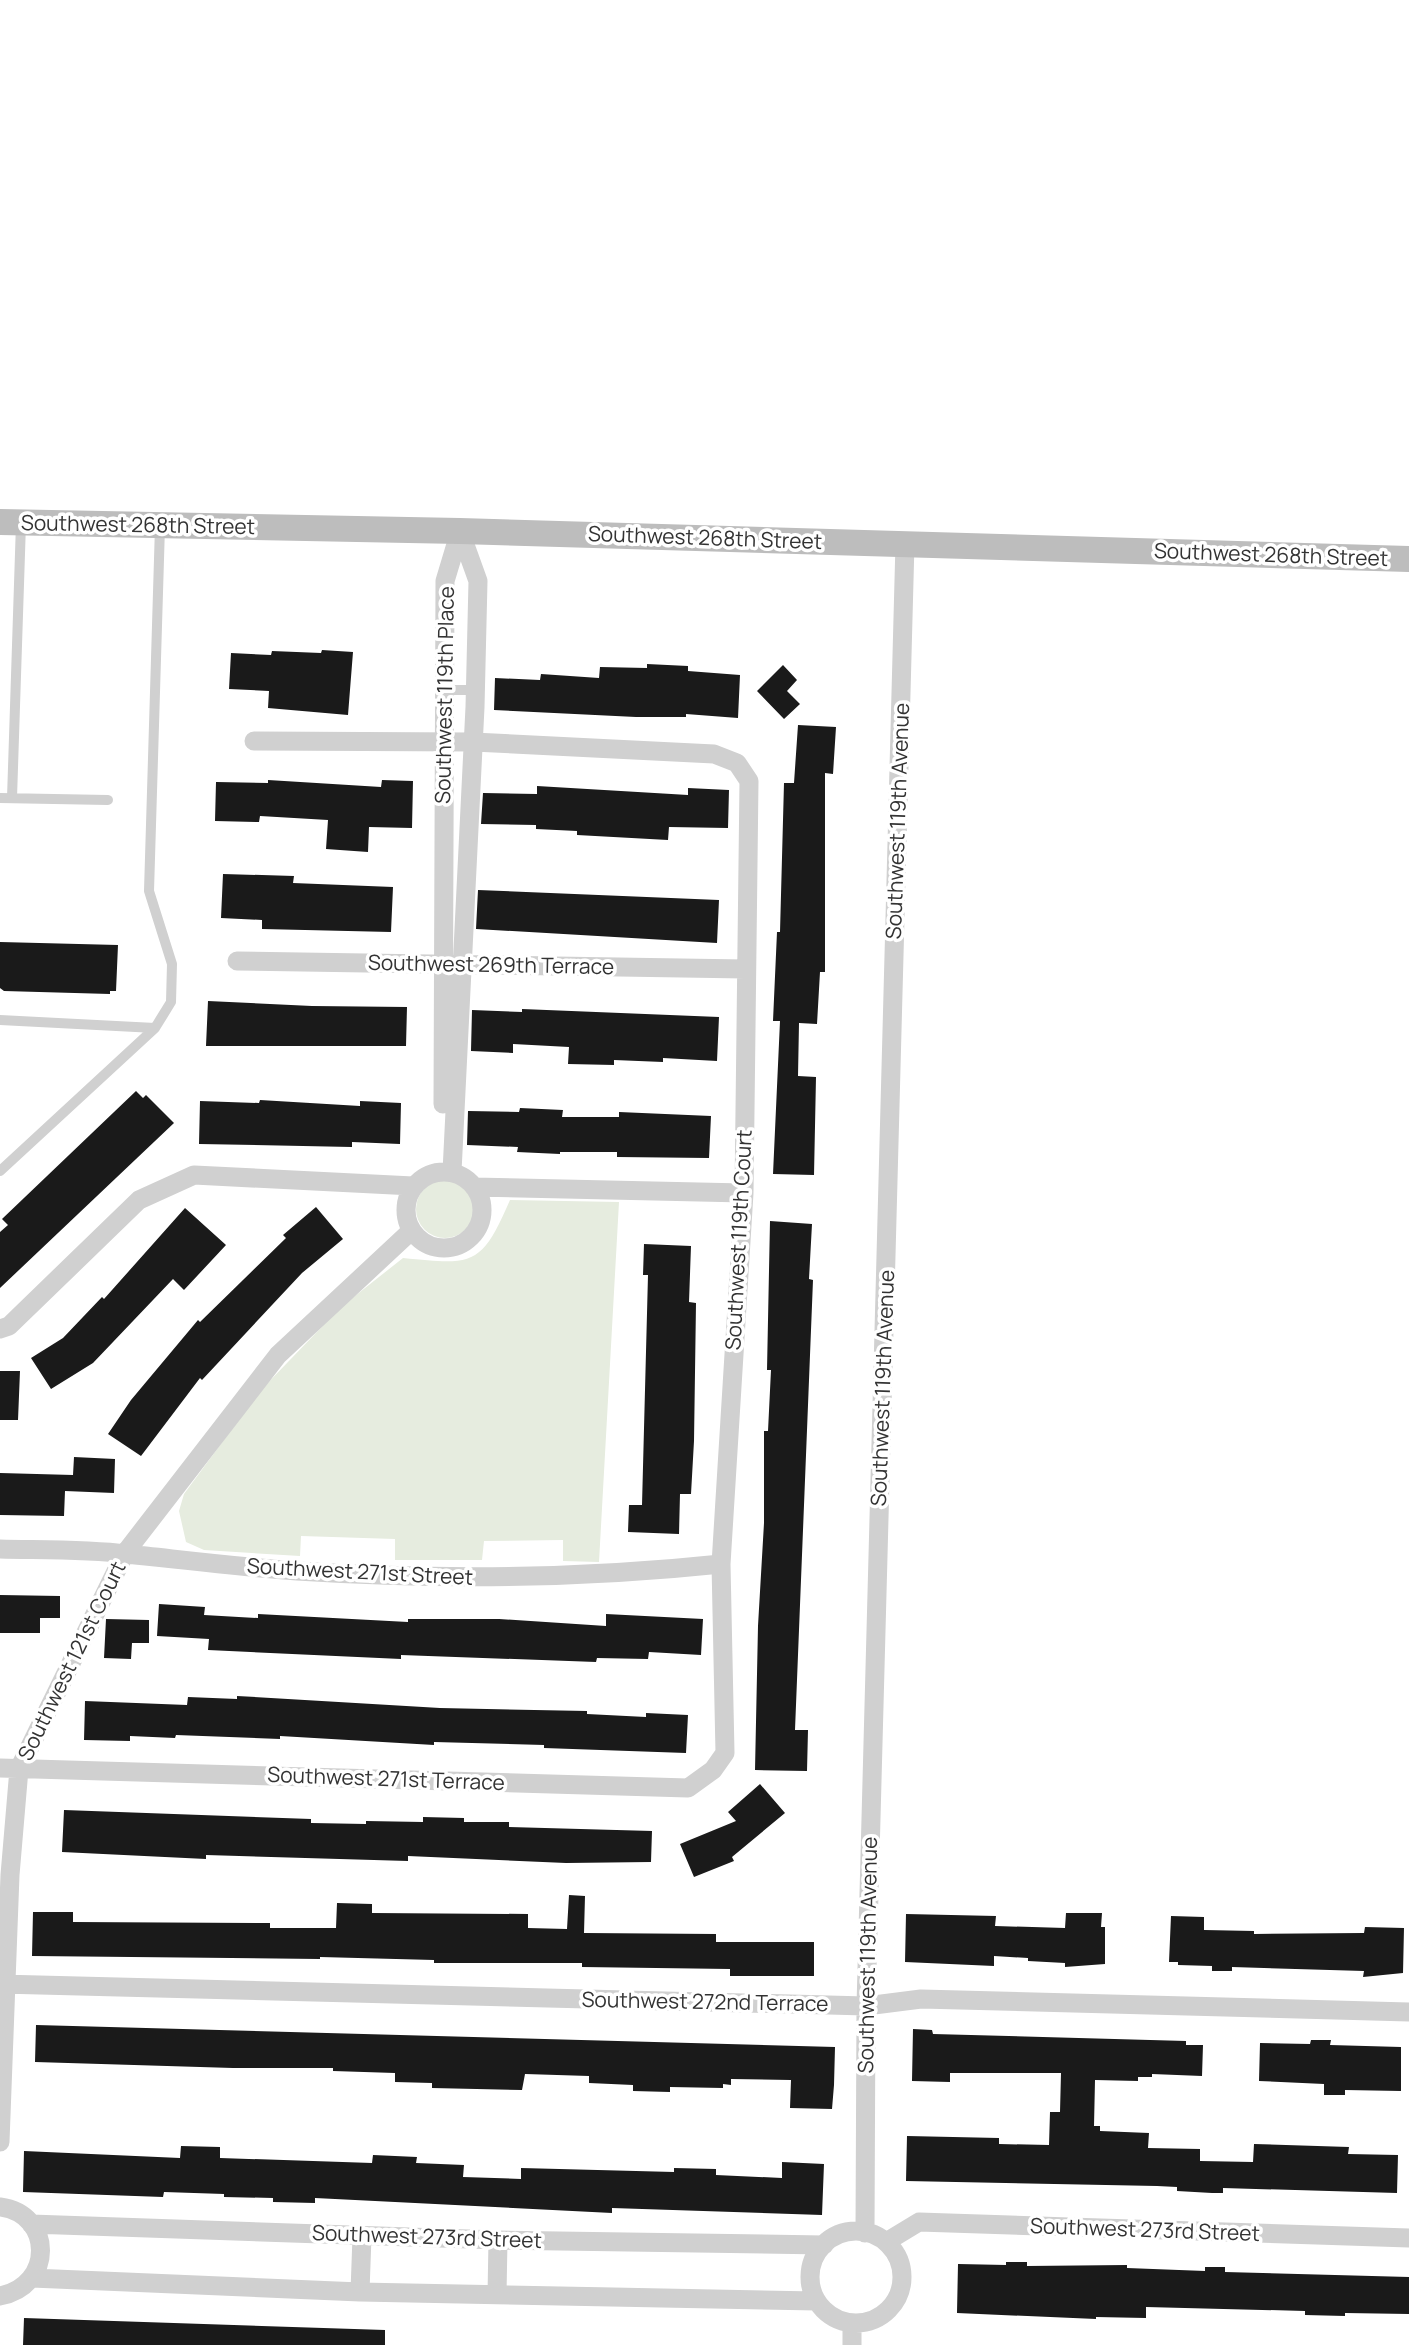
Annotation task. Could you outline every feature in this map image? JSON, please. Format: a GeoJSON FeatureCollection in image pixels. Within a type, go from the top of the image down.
{"type":"FeatureCollection","features":[{"type":"Feature","properties":{"kind":"main road","name":"Southwest 268th Street"},"geometry":{"type":"LineString","coordinates":[[10,522],[460,531],[1409,559]]}},
{"type":"Feature","properties":{"kind":"street","name":"Southwest 119th Place"},"geometry":{"type":"LineString","coordinates":[[446,1172],[451,965],[443,743],[445,581],[460,531]]}},
{"type":"Feature","properties":{"kind":"street","name":"Southwest 119th Place"},"geometry":{"type":"LineString","coordinates":[[451,965],[476,690],[478,581],[460,531]]}},
{"type":"Feature","properties":{"kind":"street","name":"Southwest 119th Avenue"},"geometry":{"type":"LineString","coordinates":[[865,2233],[866,2006],[905,543]]}},
{"type":"Feature","properties":{"kind":"street"},"geometry":{"type":"LineString","coordinates":[[254,741],[473,743]]}},
{"type":"Feature","properties":{"kind":"street","name":"Southwest 119th Court"},"geometry":{"type":"LineString","coordinates":[[473,743],[714,754],[737,763],[749,781],[744,1193],[721,1564],[724,1720]]}},
{"type":"Feature","properties":{"kind":"street","name":"Southwest 269th Terrace"},"geometry":{"type":"LineString","coordinates":[[237,961],[745,969]]}},
{"type":"Feature","properties":{"kind":"street"},"geometry":{"type":"LineString","coordinates":[[446,1172],[468,1180],[474,1187],[480,1198],[480,1222],[466,1241],[455,1247],[430,1246],[411,1231],[405,1208],[413,1186],[430,1174],[446,1172]]}},
{"type":"Feature","properties":{"kind":"street"},"geometry":{"type":"LineString","coordinates":[[0,1329],[9,1326],[139,1200],[194,1174],[413,1186]]}},
{"type":"Feature","properties":{"kind":"street"},"geometry":{"type":"LineString","coordinates":[[474,1187],[744,1193]]}},
{"type":"Feature","properties":{"kind":"street","name":"Southwest 121st Court"},"geometry":{"type":"LineString","coordinates":[[9,1768],[125,1553],[278,1355],[411,1231]]}},
{"type":"Feature","properties":{"kind":"street","name":"Southwest 271st Street"},"geometry":{"type":"LineString","coordinates":[[0,1549],[125,1553],[201,1564],[464,1578],[652,1571],[721,1564]]}},
{"type":"Feature","properties":{"kind":"street","name":"Southwest 271st Terrace"},"geometry":{"type":"LineString","coordinates":[[9,1768],[688,1788],[713,1770],[724,1753],[724,1720]]}},
{"type":"Feature","properties":{"kind":"street"},"geometry":{"type":"LineString","coordinates":[[0,2142],[3,1984],[10,1875],[9,1768]]}},
{"type":"Feature","properties":{"kind":"street","name":"Southwest 272nd Terrace"},"geometry":{"type":"LineString","coordinates":[[3,1984],[866,2006],[921,1999],[1409,2012]]}},
{"type":"Feature","properties":{"kind":"street"},"geometry":{"type":"LineString","coordinates":[[0,2207],[17,2211],[31,2224],[41,2247],[40,2262],[32,2278],[18,2290],[0,2296]]}},
{"type":"Feature","properties":{"kind":"street","name":"Southwest 273rd Street"},"geometry":{"type":"LineString","coordinates":[[886,2242],[919,2222],[1409,2238]]}},
{"type":"Feature","properties":{"kind":"street","name":"Southwest 273rd Street"},"geometry":{"type":"LineString","coordinates":[[31,2224],[498,2240],[824,2245]]}},
{"type":"Feature","properties":{"kind":"street"},"geometry":{"type":"LineString","coordinates":[[842,2233],[865,2233],[886,2242],[896,2253],[901,2267],[898,2297],[889,2309],[877,2318],[852,2323],[833,2317],[817,2301],[810,2280],[811,2265],[824,2245],[842,2233]]}},
{"type":"Feature","properties":{"kind":"street"},"geometry":{"type":"LineString","coordinates":[[360,2292],[362,2236]]}},
{"type":"Feature","properties":{"kind":"street"},"geometry":{"type":"LineString","coordinates":[[497,2295],[498,2240]]}},
{"type":"Feature","properties":{"kind":"street"},"geometry":{"type":"LineString","coordinates":[[32,2278],[360,2292],[817,2301]]}},
{"type":"Feature","properties":{"kind":"street"},"geometry":{"type":"LineString","coordinates":[[852,2323],[852,2345]]}},
{"type":"Feature","properties":{"kind":"lane"},"geometry":{"type":"LineString","coordinates":[[10,522],[12,798]]}},
{"type":"Feature","properties":{"kind":"lane"},"geometry":{"type":"LineString","coordinates":[[0,1171],[155,1028],[171,1002],[173,964],[149,891],[160,525]]}},
{"type":"Feature","properties":{"kind":"lane"},"geometry":{"type":"LineString","coordinates":[[443,690],[476,690]]}},
{"type":"Feature","properties":{"kind":"lane"},"geometry":{"type":"LineString","coordinates":[[0,798],[108,800]]}},
{"type":"Feature","properties":{"kind":"lane"},"geometry":{"type":"LineString","coordinates":[[0,1020],[155,1028]]}},
{"type":"Feature","properties":{"kind":"shaded area"},"geometry":{"type":"Polygon","coordinates":[[[439,1180],[451,1180],[466,1188],[474,1203],[474,1215],[466,1230],[451,1238],[439,1238],[424,1230],[416,1215],[416,1203],[424,1188],[439,1180]]]}},
{"type":"Feature","properties":{"kind":"shaded area"},"geometry":{"type":"Polygon","coordinates":[[[510,1200],[619,1202],[599,1562],[563,1561],[563,1540],[484,1541],[482,1560],[395,1560],[395,1539],[301,1536],[300,1556],[204,1550],[186,1542],[179,1511],[184,1494],[260,1391],[341,1307],[403,1258],[460,1260],[472,1257],[482,1250],[510,1200]]]}},
{"type":"Feature","properties":{"kind":"building"},"geometry":{"type":"Polygon","coordinates":[[[322,650],[353,652],[348,715],[268,708],[269,691],[229,689],[231,653],[271,655],[272,651],[321,653],[322,650]]]}},
{"type":"Feature","properties":{"kind":"building"},"geometry":{"type":"Polygon","coordinates":[[[647,664],[688,666],[688,671],[740,675],[738,718],[686,714],[686,717],[636,717],[494,710],[495,678],[540,680],[541,674],[599,678],[600,667],[647,668],[647,664]]]}},
{"type":"Feature","properties":{"kind":"building"},"geometry":{"type":"Polygon","coordinates":[[[783,665],[797,680],[787,691],[800,704],[784,719],[757,691],[783,665]]]}},
{"type":"Feature","properties":{"kind":"building"},"geometry":{"type":"Polygon","coordinates":[[[798,725],[836,727],[833,774],[825,773],[825,972],[820,972],[817,1024],[799,1023],[798,1076],[816,1077],[814,1175],[773,1174],[780,1021],[773,1021],[777,932],[780,932],[784,783],[794,783],[798,725]]]}},
{"type":"Feature","properties":{"kind":"building"},"geometry":{"type":"Polygon","coordinates":[[[268,780],[381,787],[382,780],[413,781],[412,828],[369,827],[368,852],[326,849],[328,820],[260,816],[259,822],[215,821],[216,782],[268,783],[268,780]]]}},
{"type":"Feature","properties":{"kind":"building"},"geometry":{"type":"Polygon","coordinates":[[[537,786],[688,795],[688,788],[729,790],[728,828],[669,827],[668,840],[577,835],[577,831],[536,829],[536,825],[481,824],[483,793],[537,794],[537,786]]]}},
{"type":"Feature","properties":{"kind":"building"},"geometry":{"type":"Polygon","coordinates":[[[223,874],[294,876],[293,883],[393,887],[391,932],[262,929],[262,920],[221,918],[223,874]]]}},
{"type":"Feature","properties":{"kind":"building"},"geometry":{"type":"Polygon","coordinates":[[[478,890],[719,900],[717,943],[476,929],[478,890]]]}},
{"type":"Feature","properties":{"kind":"building"},"geometry":{"type":"Polygon","coordinates":[[[0,942],[118,945],[116,991],[110,991],[110,994],[4,991],[0,988],[0,942]]]}},
{"type":"Feature","properties":{"kind":"building"},"geometry":{"type":"Polygon","coordinates":[[[208,1001],[407,1007],[406,1046],[206,1046],[208,1001]]]}},
{"type":"Feature","properties":{"kind":"building"},"geometry":{"type":"Polygon","coordinates":[[[522,1009],[719,1017],[717,1061],[663,1058],[663,1062],[614,1060],[614,1065],[568,1064],[569,1047],[513,1044],[513,1053],[471,1051],[472,1010],[522,1012],[522,1009]]]}},
{"type":"Feature","properties":{"kind":"building"},"geometry":{"type":"Polygon","coordinates":[[[136,1091],[143,1098],[146,1095],[174,1123],[0,1288],[0,1232],[8,1225],[2,1219],[136,1091]]]}},
{"type":"Feature","properties":{"kind":"building"},"geometry":{"type":"Polygon","coordinates":[[[260,1100],[360,1106],[360,1101],[401,1103],[400,1144],[352,1142],[352,1147],[199,1144],[200,1101],[259,1103],[260,1100]]]}},
{"type":"Feature","properties":{"kind":"building"},"geometry":{"type":"Polygon","coordinates":[[[520,1108],[563,1110],[562,1117],[619,1117],[619,1112],[711,1116],[709,1158],[617,1157],[617,1152],[517,1152],[518,1147],[467,1145],[468,1111],[519,1112],[520,1108]]]}},
{"type":"Feature","properties":{"kind":"building"},"geometry":{"type":"Polygon","coordinates":[[[316,1207],[343,1239],[302,1273],[202,1380],[200,1378],[141,1456],[108,1434],[131,1400],[198,1320],[200,1322],[286,1238],[283,1235],[316,1207]]]}},
{"type":"Feature","properties":{"kind":"building"},"geometry":{"type":"Polygon","coordinates":[[[185,1208],[226,1245],[184,1290],[173,1279],[93,1363],[51,1389],[31,1358],[63,1338],[102,1297],[104,1299],[185,1208]]]}},
{"type":"Feature","properties":{"kind":"building"},"geometry":{"type":"Polygon","coordinates":[[[770,1221],[812,1224],[809,1279],[813,1280],[795,1730],[808,1730],[807,1771],[755,1770],[758,1626],[764,1523],[764,1431],[768,1431],[771,1370],[767,1370],[770,1221]]]}},
{"type":"Feature","properties":{"kind":"building"},"geometry":{"type":"Polygon","coordinates":[[[644,1244],[691,1246],[689,1302],[696,1303],[694,1441],[691,1494],[680,1494],[679,1534],[628,1532],[629,1505],[642,1505],[648,1275],[643,1275],[644,1244]]]}},
{"type":"Feature","properties":{"kind":"building"},"geometry":{"type":"Polygon","coordinates":[[[0,1371],[20,1371],[18,1420],[0,1420],[0,1371]]]}},
{"type":"Feature","properties":{"kind":"building"},"geometry":{"type":"Polygon","coordinates":[[[74,1457],[115,1459],[114,1493],[65,1491],[64,1516],[0,1515],[0,1473],[73,1475],[74,1457]]]}},
{"type":"Feature","properties":{"kind":"building"},"geometry":{"type":"Polygon","coordinates":[[[0,1595],[60,1596],[60,1618],[40,1618],[40,1633],[0,1633],[0,1595]]]}},
{"type":"Feature","properties":{"kind":"building"},"geometry":{"type":"Polygon","coordinates":[[[159,1604],[205,1607],[204,1615],[258,1618],[258,1614],[408,1622],[408,1619],[499,1619],[606,1626],[606,1614],[703,1619],[701,1655],[649,1652],[648,1659],[597,1658],[596,1662],[401,1655],[401,1659],[208,1650],[209,1639],[157,1636],[159,1604]]]}},
{"type":"Feature","properties":{"kind":"building"},"geometry":{"type":"Polygon","coordinates":[[[106,1619],[149,1620],[149,1643],[132,1643],[131,1659],[104,1658],[106,1619]]]}},
{"type":"Feature","properties":{"kind":"building"},"geometry":{"type":"Polygon","coordinates":[[[237,1696],[440,1708],[587,1711],[587,1714],[646,1717],[646,1713],[688,1715],[686,1753],[544,1748],[544,1745],[434,1742],[434,1745],[280,1736],[280,1739],[176,1735],[175,1738],[130,1736],[130,1741],[84,1740],[85,1701],[187,1705],[188,1697],[237,1699],[237,1696]]]}},
{"type":"Feature","properties":{"kind":"building"},"geometry":{"type":"Polygon","coordinates":[[[760,1784],[785,1813],[732,1857],[734,1861],[694,1877],[680,1844],[736,1821],[728,1812],[760,1784]]]}},
{"type":"Feature","properties":{"kind":"building"},"geometry":{"type":"Polygon","coordinates":[[[64,1810],[311,1819],[311,1823],[366,1824],[366,1821],[423,1822],[423,1817],[464,1818],[464,1822],[509,1822],[509,1827],[652,1831],[651,1862],[566,1863],[408,1856],[408,1861],[206,1855],[206,1859],[62,1852],[64,1810]]]}},
{"type":"Feature","properties":{"kind":"building"},"geometry":{"type":"Polygon","coordinates":[[[569,1895],[585,1896],[584,1933],[716,1934],[716,1942],[814,1942],[814,1976],[730,1976],[730,1969],[582,1967],[582,1963],[434,1963],[434,1960],[320,1957],[32,1956],[33,1912],[73,1912],[73,1922],[270,1923],[270,1928],[336,1928],[337,1903],[372,1904],[372,1913],[528,1914],[528,1928],[567,1929],[569,1895]]]}},
{"type":"Feature","properties":{"kind":"building"},"geometry":{"type":"Polygon","coordinates":[[[1066,1913],[1102,1913],[1101,1927],[1105,1927],[1105,1964],[1065,1967],[1065,1963],[994,1956],[994,1966],[905,1962],[906,1914],[996,1916],[995,1926],[1065,1928],[1066,1913]]]}},
{"type":"Feature","properties":{"kind":"building"},"geometry":{"type":"Polygon","coordinates":[[[1171,1916],[1204,1917],[1204,1930],[1254,1931],[1254,1934],[1364,1933],[1365,1927],[1404,1928],[1403,1973],[1363,1977],[1364,1971],[1232,1967],[1232,1971],[1212,1971],[1212,1966],[1178,1965],[1178,1962],[1169,1962],[1171,1916]]]}},
{"type":"Feature","properties":{"kind":"building"},"geometry":{"type":"Polygon","coordinates":[[[36,2025],[835,2047],[832,2109],[790,2108],[791,2080],[731,2079],[731,2085],[723,2084],[723,2088],[670,2087],[670,2092],[633,2091],[633,2085],[589,2083],[589,2076],[525,2074],[522,2090],[432,2088],[432,2083],[395,2082],[395,2073],[333,2071],[333,2068],[35,2062],[36,2025]]]}},
{"type":"Feature","properties":{"kind":"building"},"geometry":{"type":"Polygon","coordinates":[[[913,2029],[932,2030],[933,2034],[1186,2041],[1186,2045],[1203,2045],[1202,2076],[1152,2074],[1152,2077],[1138,2077],[1138,2081],[1095,2080],[1094,2126],[1100,2126],[1100,2131],[1149,2133],[1148,2148],[1200,2149],[1200,2161],[1253,2162],[1254,2144],[1349,2147],[1348,2154],[1398,2155],[1397,2193],[1223,2188],[1223,2193],[1212,2193],[1177,2191],[1177,2187],[1157,2186],[906,2181],[907,2136],[999,2138],[999,2144],[1049,2145],[1050,2112],[1060,2112],[1061,2073],[950,2073],[950,2082],[912,2081],[913,2029]]]}},
{"type":"Feature","properties":{"kind":"building"},"geometry":{"type":"Polygon","coordinates":[[[1311,2040],[1331,2040],[1330,2045],[1401,2047],[1401,2091],[1345,2090],[1345,2095],[1324,2095],[1324,2084],[1259,2081],[1260,2043],[1310,2044],[1311,2040]]]}},
{"type":"Feature","properties":{"kind":"building"},"geometry":{"type":"Polygon","coordinates":[[[181,2146],[220,2147],[220,2158],[372,2163],[373,2155],[417,2157],[416,2163],[464,2165],[463,2177],[521,2179],[521,2168],[674,2172],[674,2168],[716,2169],[716,2175],[782,2178],[782,2162],[824,2164],[822,2215],[612,2208],[612,2213],[315,2198],[315,2203],[273,2202],[273,2198],[164,2192],[163,2197],[23,2192],[24,2151],[180,2158],[181,2146]]]}},
{"type":"Feature","properties":{"kind":"building"},"geometry":{"type":"Polygon","coordinates":[[[1006,2262],[1027,2262],[1027,2266],[1127,2265],[1127,2268],[1205,2271],[1205,2267],[1225,2267],[1225,2272],[1409,2277],[1409,2314],[1305,2315],[1305,2311],[1146,2307],[1146,2318],[1096,2319],[957,2313],[958,2264],[1006,2265],[1006,2262]]]}},
{"type":"Feature","properties":{"kind":"building"},"geometry":{"type":"Polygon","coordinates":[[[24,2318],[385,2330],[385,2345],[23,2345],[24,2318]]]}}]}
